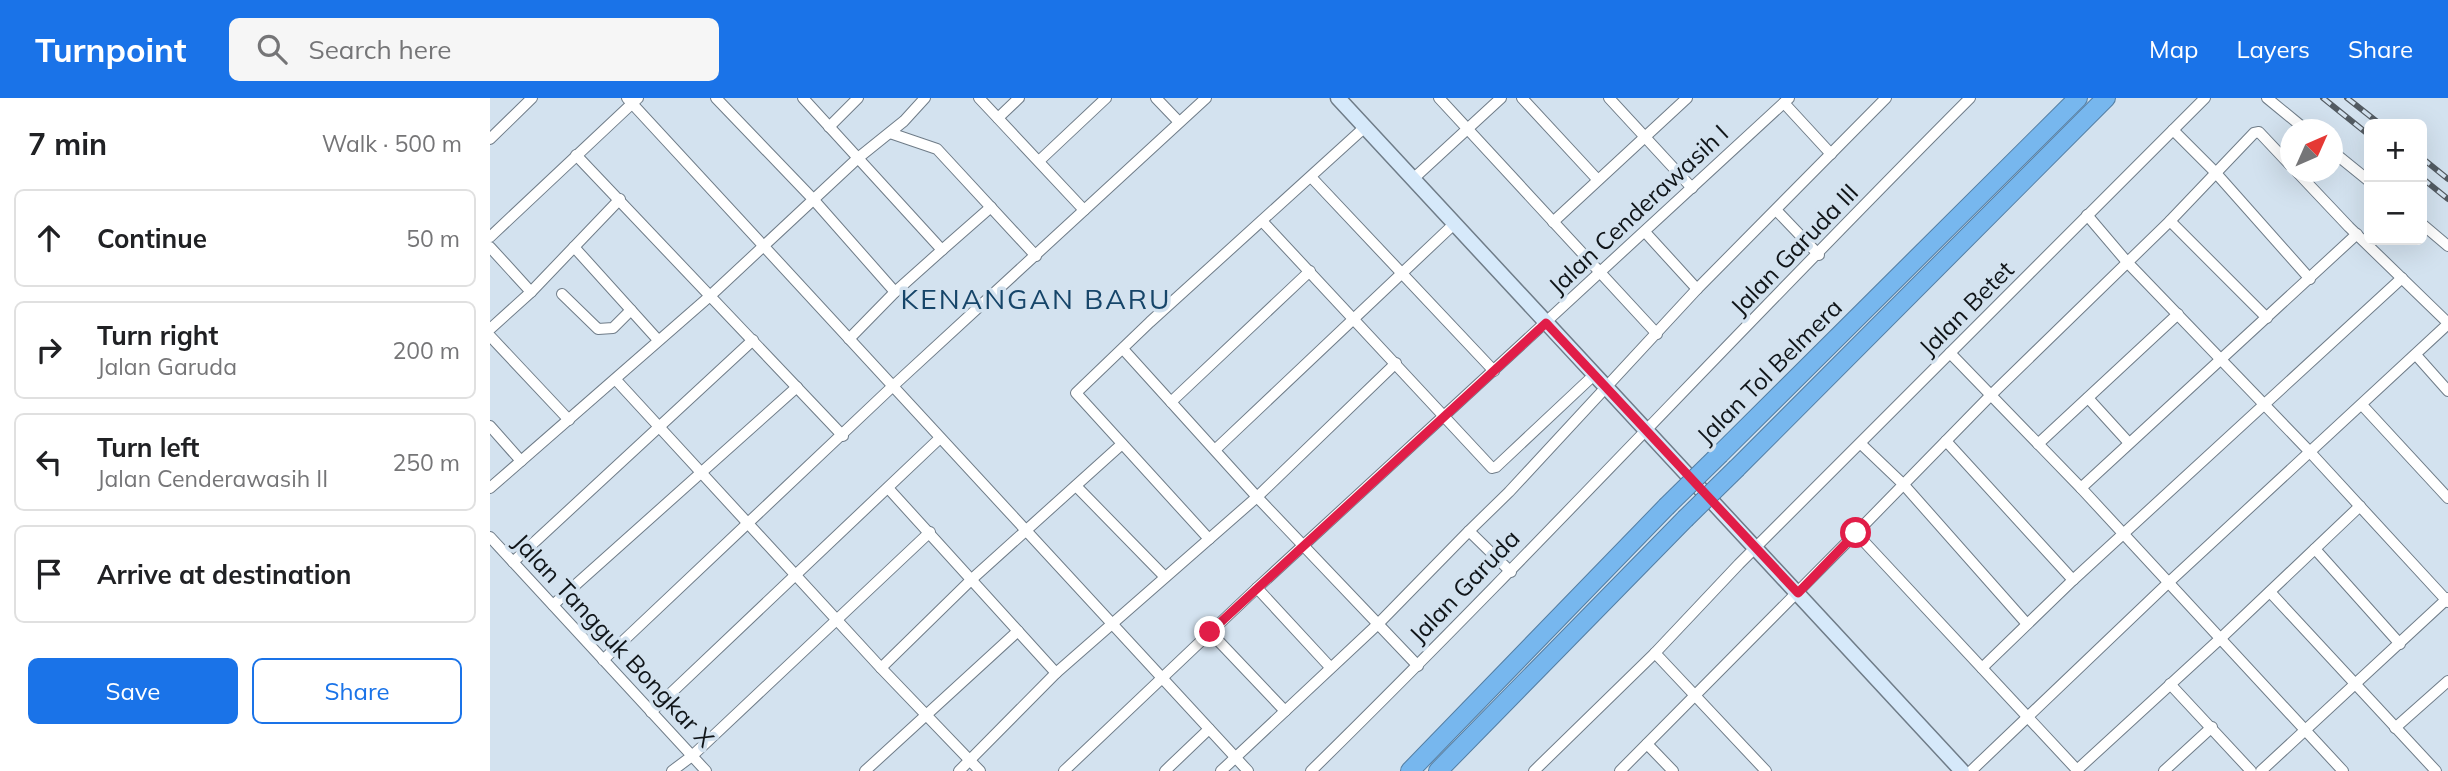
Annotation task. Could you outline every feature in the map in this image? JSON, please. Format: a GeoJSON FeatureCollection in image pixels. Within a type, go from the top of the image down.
{"type":"FeatureCollection","features":[{"type":"Feature","properties":{"kind":"highway","name":"Jalan Tol Belmera"},"geometry":{"type":"LineString","coordinates":[[1410,771],[1667,507],[2078,98]]}},
{"type":"Feature","properties":{"kind":"highway","name":"Jalan Tol Belmera"},"geometry":{"type":"LineString","coordinates":[[1438,771],[1685,519],[2106,98]]}},
{"type":"Feature","properties":{"kind":"street"},"geometry":{"type":"LineString","coordinates":[[490,139],[532,98]]}},
{"type":"Feature","properties":{"kind":"street"},"geometry":{"type":"LineString","coordinates":[[716,98],[813,199],[895,292]]}},
{"type":"Feature","properties":{"kind":"street"},"geometry":{"type":"LineString","coordinates":[[803,98],[942,250]]}},
{"type":"Feature","properties":{"kind":"street"},"geometry":{"type":"LineString","coordinates":[[829,127],[859,98]]}},
{"type":"Feature","properties":{"kind":"street"},"geometry":{"type":"LineString","coordinates":[[490,488],[616,380],[858,158],[890,133],[925,98]]}},
{"type":"Feature","properties":{"kind":"street"},"geometry":{"type":"LineString","coordinates":[[979,98],[1084,210]]}},
{"type":"Feature","properties":{"kind":"street"},"geometry":{"type":"LineString","coordinates":[[998,118],[1019,98]]}},
{"type":"Feature","properties":{"kind":"street"},"geometry":{"type":"LineString","coordinates":[[1039,161],[1106,98]]}},
{"type":"Feature","properties":{"kind":"street"},"geometry":{"type":"LineString","coordinates":[[1156,98],[1179,122]]}},
{"type":"Feature","properties":{"kind":"street"},"geometry":{"type":"LineString","coordinates":[[603,660],[893,386],[1206,98]]}},
{"type":"Feature","properties":{"kind":"street"},"geometry":{"type":"LineString","coordinates":[[1338,98],[1962,771]]}},
{"type":"Feature","properties":{"kind":"street"},"geometry":{"type":"LineString","coordinates":[[1439,98],[1657,334]]}},
{"type":"Feature","properties":{"kind":"street"},"geometry":{"type":"LineString","coordinates":[[1413,179],[1501,98]]}},
{"type":"Feature","properties":{"kind":"street"},"geometry":{"type":"LineString","coordinates":[[1522,98],[1597,179]]}},
{"type":"Feature","properties":{"kind":"street"},"geometry":{"type":"LineString","coordinates":[[1609,98],[1692,188]]}},
{"type":"Feature","properties":{"kind":"street"},"geometry":{"type":"LineString","coordinates":[[1553,222],[1687,98]]}},
{"type":"Feature","properties":{"kind":"street","name":"Jalan Betet"},"geometry":{"type":"LineString","coordinates":[[1534,771],[1655,653],[2205,98]]}},
{"type":"Feature","properties":{"kind":"street"},"geometry":{"type":"LineString","coordinates":[[2267,98],[2293,119]]}},
{"type":"Feature","properties":{"kind":"street","name":"Jalan Garuda III"},"geometry":{"type":"LineString","coordinates":[[1646,429],[1819,255],[1968,99]]}},
{"type":"Feature","properties":{"kind":"street"},"geometry":{"type":"LineString","coordinates":[[490,237],[632,100],[1248,771]]}},
{"type":"Feature","properties":{"kind":"street"},"geometry":{"type":"LineString","coordinates":[[1786,100],[1831,154]]}},
{"type":"Feature","properties":{"kind":"street","name":"Jalan Cenderawasih I"},"geometry":{"type":"LineString","coordinates":[[1063,771],[1256,588],[1786,100]]}},
{"type":"Feature","properties":{"kind":"street"},"geometry":{"type":"LineString","coordinates":[[1221,771],[1378,624],[1509,492],[1697,289],[1831,154],[1879,100]]}},
{"type":"Feature","properties":{"kind":"street"},"geometry":{"type":"LineString","coordinates":[[1209,539],[1076,393],[1150,322],[1365,127]]}},
{"type":"Feature","properties":{"kind":"street"},"geometry":{"type":"LineString","coordinates":[[2173,130],[2215,172],[2310,279]]}},
{"type":"Feature","properties":{"kind":"street"},"geometry":{"type":"LineString","coordinates":[[1620,771],[1991,396],[2170,221],[2256,131],[2280,154]]}},
{"type":"Feature","properties":{"kind":"street"},"geometry":{"type":"LineString","coordinates":[[890,133],[937,149],[1036,256]]}},
{"type":"Feature","properties":{"kind":"street"},"geometry":{"type":"LineString","coordinates":[[576,155],[621,199],[842,436]]}},
{"type":"Feature","properties":{"kind":"street"},"geometry":{"type":"LineString","coordinates":[[2343,159],[2364,177]]}},
{"type":"Feature","properties":{"kind":"street"},"geometry":{"type":"LineString","coordinates":[[1311,177],[1493,371]]}},
{"type":"Feature","properties":{"kind":"street"},"geometry":{"type":"LineString","coordinates":[[1972,771],[2168,583],[2448,323],[2307,182]]}},
{"type":"Feature","properties":{"kind":"street"},"geometry":{"type":"LineString","coordinates":[[490,328],[531,292],[621,199]]}},
{"type":"Feature","properties":{"kind":"street"},"geometry":{"type":"LineString","coordinates":[[849,339],[895,292],[991,207]]}},
{"type":"Feature","properties":{"kind":"street"},"geometry":{"type":"LineString","coordinates":[[1776,210],[1819,255]]}},
{"type":"Feature","properties":{"kind":"street"},"geometry":{"type":"LineString","coordinates":[[2087,215],[2127,261],[2447,600],[2260,771]]}},
{"type":"Feature","properties":{"kind":"street"},"geometry":{"type":"LineString","coordinates":[[1262,221],[1445,415],[1489,466],[1494,468],[1594,375]]}},
{"type":"Feature","properties":{"kind":"street"},"geometry":{"type":"LineString","coordinates":[[2170,221],[2267,318]]}},
{"type":"Feature","properties":{"kind":"street"},"geometry":{"type":"LineString","coordinates":[[1216,449],[1454,224]]}},
{"type":"Feature","properties":{"kind":"street"},"geometry":{"type":"LineString","coordinates":[[2427,228],[2448,246]]}},
{"type":"Feature","properties":{"kind":"street"},"geometry":{"type":"LineString","coordinates":[[1645,232],[1697,289]]}},
{"type":"Feature","properties":{"kind":"street"},"geometry":{"type":"LineString","coordinates":[[2081,488],[2357,234]]}},
{"type":"Feature","properties":{"kind":"street"},"geometry":{"type":"LineString","coordinates":[[490,247],[531,292]]}},
{"type":"Feature","properties":{"kind":"street"},"geometry":{"type":"LineString","coordinates":[[574,247],[658,340]]}},
{"type":"Feature","properties":{"kind":"street"},"geometry":{"type":"LineString","coordinates":[[1171,402],[1310,271]]}},
{"type":"Feature","properties":{"kind":"street"},"geometry":{"type":"LineString","coordinates":[[1982,668],[2073,580],[2402,278]]}},
{"type":"Feature","properties":{"kind":"street"},"geometry":{"type":"LineString","coordinates":[[562,294],[598,329],[612,328],[631,310]]}},
{"type":"Feature","properties":{"kind":"street"},"geometry":{"type":"LineString","coordinates":[[2038,444],[2178,314]]}},
{"type":"Feature","properties":{"kind":"street"},"geometry":{"type":"LineString","coordinates":[[490,336],[569,420]]}},
{"type":"Feature","properties":{"kind":"street"},"geometry":{"type":"LineString","coordinates":[[513,562],[753,340]]}},
{"type":"Feature","properties":{"kind":"street"},"geometry":{"type":"LineString","coordinates":[[1124,349],[1257,496],[1418,666]]}},
{"type":"Feature","properties":{"kind":"street"},"geometry":{"type":"LineString","coordinates":[[1950,353],[2081,488],[2343,771]]}},
{"type":"Feature","properties":{"kind":"street"},"geometry":{"type":"LineString","coordinates":[[2416,355],[2448,391]]}},
{"type":"Feature","properties":{"kind":"street"},"geometry":{"type":"LineString","coordinates":[[959,771],[1056,673],[1257,496],[1396,363]]}},
{"type":"Feature","properties":{"kind":"street"},"geometry":{"type":"LineString","coordinates":[[616,380],[837,621],[980,771]]}},
{"type":"Feature","properties":{"kind":"street"},"geometry":{"type":"LineString","coordinates":[[553,605],[797,387]]}},
{"type":"Feature","properties":{"kind":"street"},"geometry":{"type":"LineString","coordinates":[[2088,398],[2129,443]]}},
{"type":"Feature","properties":{"kind":"street"},"geometry":{"type":"LineString","coordinates":[[2362,405],[2448,498]]}},
{"type":"Feature","properties":{"kind":"street"},"geometry":{"type":"LineString","coordinates":[[490,426],[521,461]]}},
{"type":"Feature","properties":{"kind":"street","name":"Jalan Garuda"},"geometry":{"type":"LineString","coordinates":[[1311,771],[1511,572],[1646,429]]}},
{"type":"Feature","properties":{"kind":"street"},"geometry":{"type":"LineString","coordinates":[[651,712],[940,438]]}},
{"type":"Feature","properties":{"kind":"street"},"geometry":{"type":"LineString","coordinates":[[1946,441],[2073,580]]}},
{"type":"Feature","properties":{"kind":"street"},"geometry":{"type":"LineString","coordinates":[[881,668],[972,579],[1122,444]]}},
{"type":"Feature","properties":{"kind":"street"},"geometry":{"type":"LineString","coordinates":[[1861,444],[1904,485],[2027,624]]}},
{"type":"Feature","properties":{"kind":"street"},"geometry":{"type":"LineString","coordinates":[[1076,486],[1165,577]]}},
{"type":"Feature","properties":{"kind":"street"},"geometry":{"type":"LineString","coordinates":[[888,488],[1056,673]]}},
{"type":"Feature","properties":{"kind":"street"},"geometry":{"type":"LineString","coordinates":[[1856,533],[2077,771],[2360,506]]}},
{"type":"Feature","properties":{"kind":"street"},"geometry":{"type":"LineString","coordinates":[[1469,531],[1511,572]]}},
{"type":"Feature","properties":{"kind":"street"},"geometry":{"type":"LineString","coordinates":[[673,770],[837,621],[930,532]]}},
{"type":"Feature","properties":{"kind":"street","name":"Jalan Tangguk Bongkar X"},"geometry":{"type":"LineString","coordinates":[[490,537],[651,712],[689,758],[706,771]]}},
{"type":"Feature","properties":{"kind":"street"},"geometry":{"type":"LineString","coordinates":[[2315,549],[2400,643]]}},
{"type":"Feature","properties":{"kind":"street"},"geometry":{"type":"LineString","coordinates":[[1256,588],[1330,667]]}},
{"type":"Feature","properties":{"kind":"street"},"geometry":{"type":"LineString","coordinates":[[2270,592],[2436,771]]}},
{"type":"Feature","properties":{"kind":"street"},"geometry":{"type":"LineString","coordinates":[[865,771],[1018,631]]}},
{"type":"Feature","properties":{"kind":"street"},"geometry":{"type":"LineString","coordinates":[[1210,632],[1285,711]]}},
{"type":"Feature","properties":{"kind":"street"},"geometry":{"type":"LineString","coordinates":[[1655,653],[1766,771]]}},
{"type":"Feature","properties":{"kind":"street"},"geometry":{"type":"LineString","coordinates":[[2395,728],[2448,681]]}},
{"type":"Feature","properties":{"kind":"street"},"geometry":{"type":"LineString","coordinates":[[2170,684],[2251,771]]}},
{"type":"Feature","properties":{"kind":"street"},"geometry":{"type":"LineString","coordinates":[[2164,771],[2212,727]]}},
{"type":"Feature","properties":{"kind":"street"},"geometry":{"type":"LineString","coordinates":[[1165,771],[1209,729]]}},
{"type":"Feature","properties":{"kind":"street"},"geometry":{"type":"LineString","coordinates":[[1647,744],[1673,771]]}},
{"type":"Feature","properties":{"kind":"railway"},"geometry":{"type":"LineString","coordinates":[[2323,98],[2364,131]]}},
{"type":"Feature","properties":{"kind":"railway"},"geometry":{"type":"LineString","coordinates":[[2347,98],[2374,119]]}},
{"type":"Feature","properties":{"kind":"railway"},"geometry":{"type":"LineString","coordinates":[[2427,162],[2448,179]]}},
{"type":"Feature","properties":{"kind":"railway"},"geometry":{"type":"LineString","coordinates":[[2427,182],[2448,199]]}},
{"type":"Feature","properties":{"kind":"district","name":"KENANGAN BARU"},"geometry":{"type":"Point","coordinates":[1036,298]}},
{"type":"Feature","properties":{"kind":"route"},"geometry":{"type":"LineString","coordinates":[[1210,632],[1546,323],[1798,593],[1856,533]]}}]}
